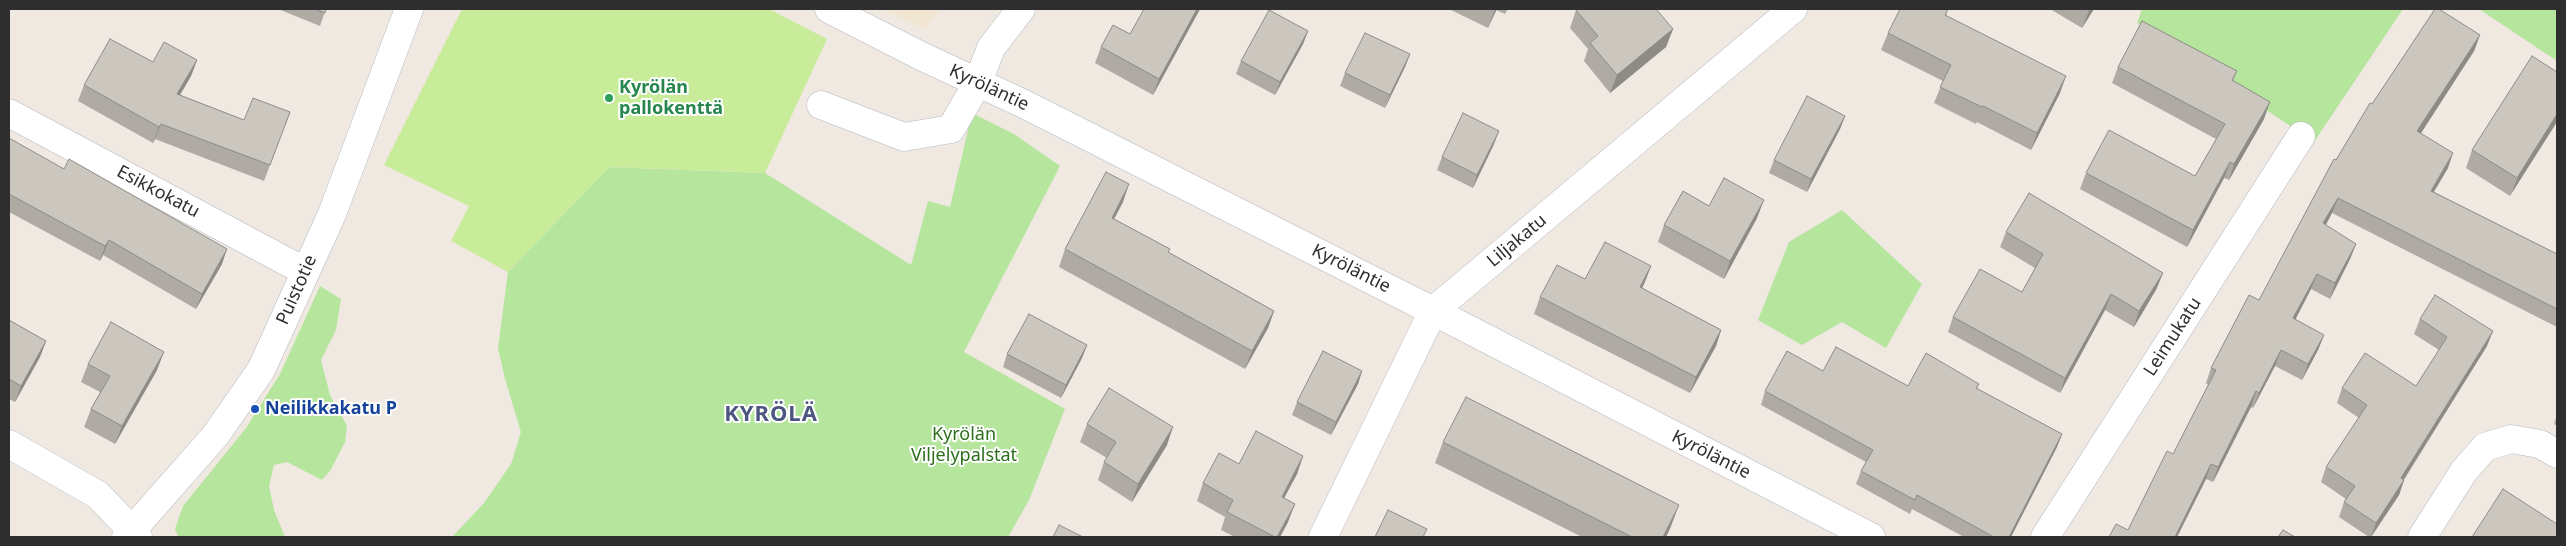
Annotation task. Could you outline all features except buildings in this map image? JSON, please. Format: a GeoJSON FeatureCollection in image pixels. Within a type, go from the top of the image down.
{"type":"FeatureCollection","features":[{"type":"Feature","properties":{"kind":"street","name":"Puistotie"},"geometry":{"type":"LineString","coordinates":[[132,535],[216,436],[262,370],[348,173],[409,9]]}},
{"type":"Feature","properties":{"kind":"street","name":"Kyröläntie"},"geometry":{"type":"LineString","coordinates":[[828,9],[978,82],[1433,311],[1870,537]]}},
{"type":"Feature","properties":{"kind":"street"},"geometry":{"type":"LineString","coordinates":[[821,105],[904,137],[951,129],[978,82],[991,48],[1021,9]]}},
{"type":"Feature","properties":{"kind":"street","name":"Liljakatu"},"geometry":{"type":"LineString","coordinates":[[1323,537],[1433,311],[1793,9]]}},
{"type":"Feature","properties":{"kind":"street","name":"Esikkokatu"},"geometry":{"type":"LineString","coordinates":[[9,113],[306,272]]}},
{"type":"Feature","properties":{"kind":"street","name":"Leimukatu"},"geometry":{"type":"LineString","coordinates":[[2045,537],[2301,136]]}},
{"type":"Feature","properties":{"kind":"street"},"geometry":{"type":"LineString","coordinates":[[2422,537],[2464,471],[2485,447],[2511,439],[2540,444],[2557,454]]}},
{"type":"Feature","properties":{"kind":"street"},"geometry":{"type":"LineString","coordinates":[[9,444],[98,495],[132,535]]}},
{"type":"Feature","properties":{"kind":"shaded area"},"geometry":{"type":"Polygon","coordinates":[[[882,9],[941,9],[924,29],[882,9]]]}},
{"type":"Feature","properties":{"kind":"green space","name":"Kyrölän pallokenttä"},"geometry":{"type":"Polygon","coordinates":[[[462,9],[769,9],[827,39],[765,173],[609,167],[508,272],[451,241],[469,206],[384,165],[462,9]]]}},
{"type":"Feature","properties":{"kind":"green space"},"geometry":{"type":"Polygon","coordinates":[[[2142,9],[2403,9],[2314,142],[2137,23],[2142,9]]]}},
{"type":"Feature","properties":{"kind":"green space"},"geometry":{"type":"Polygon","coordinates":[[[2479,9],[2557,9],[2557,61],[2479,9]]]}},
{"type":"Feature","properties":{"kind":"green space","name":"Kyrölän Viljelypalstat"},"geometry":{"type":"Polygon","coordinates":[[[972,113],[1014,134],[1060,166],[964,352],[1065,409],[1029,500],[1008,537],[452,537],[484,503],[511,464],[521,432],[498,348],[508,272],[609,167],[765,173],[911,265],[928,201],[950,207],[972,113]]]}},
{"type":"Feature","properties":{"kind":"green space"},"geometry":{"type":"Polygon","coordinates":[[[1842,210],[1922,284],[1886,348],[1842,322],[1802,345],[1758,320],[1789,242],[1842,210]]]}},
{"type":"Feature","properties":{"kind":"green space"},"geometry":{"type":"Polygon","coordinates":[[[320,286],[341,299],[336,330],[321,360],[330,395],[347,426],[345,442],[330,471],[322,480],[287,462],[274,465],[269,486],[274,510],[285,537],[178,537],[175,529],[183,506],[246,428],[280,374],[320,286]]]}},
{"type":"Feature","properties":{"kind":"place","name":"Kyrölän pallokenttä"},"geometry":{"type":"Point","coordinates":[609,98]}},
{"type":"Feature","properties":{"kind":"place","name":"Neilikkakatu P"},"geometry":{"type":"Point","coordinates":[255,409]}},
{"type":"Feature","properties":{"kind":"district","name":"KYRÖLÄ"},"geometry":{"type":"Point","coordinates":[771,415]}}]}
